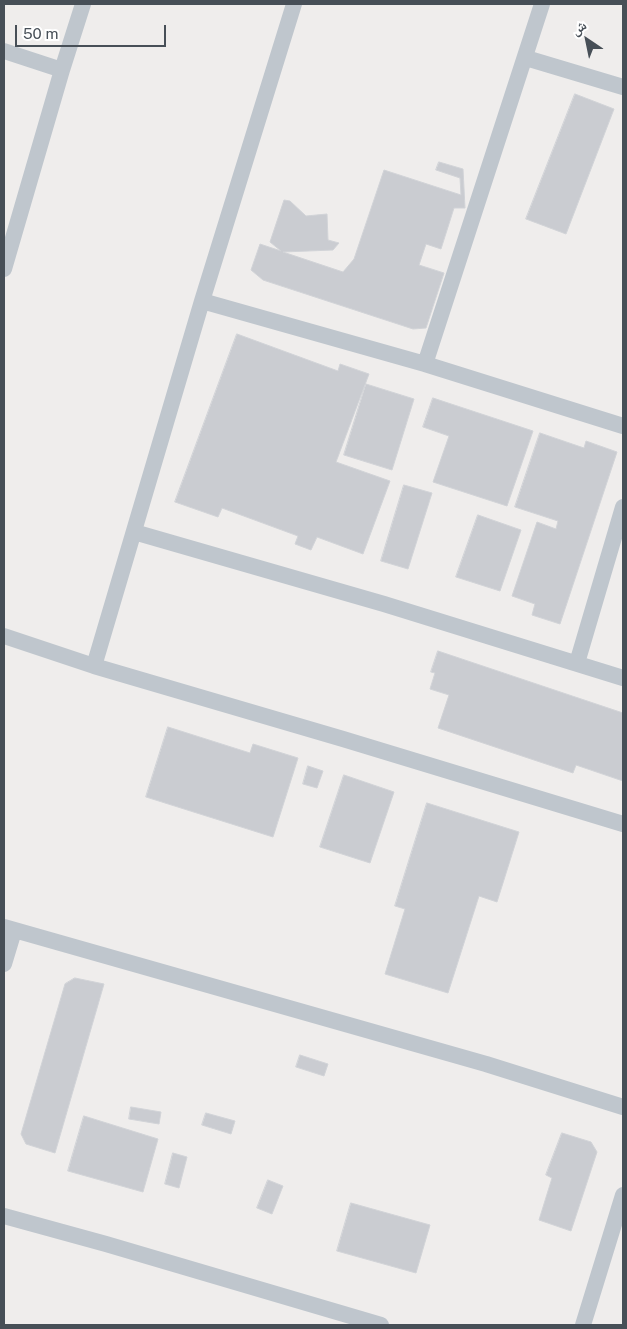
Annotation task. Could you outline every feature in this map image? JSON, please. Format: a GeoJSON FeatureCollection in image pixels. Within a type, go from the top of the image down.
{"type":"FeatureCollection","features":[{"type":"Feature","properties":{"kind":"street"},"geometry":{"type":"LineString","coordinates":[[4,269],[83,4]]}},
{"type":"Feature","properties":{"kind":"street"},"geometry":{"type":"LineString","coordinates":[[94,666],[202,301],[294,4]]}},
{"type":"Feature","properties":{"kind":"street"},"geometry":{"type":"LineString","coordinates":[[425,364],[542,4]]}},
{"type":"Feature","properties":{"kind":"street"},"geometry":{"type":"LineString","coordinates":[[4,51],[62,70]]}},
{"type":"Feature","properties":{"kind":"street"},"geometry":{"type":"LineString","coordinates":[[526,58],[623,87]]}},
{"type":"Feature","properties":{"kind":"street"},"geometry":{"type":"LineString","coordinates":[[202,301],[425,364],[623,426]]}},
{"type":"Feature","properties":{"kind":"street"},"geometry":{"type":"LineString","coordinates":[[577,663],[623,507]]}},
{"type":"Feature","properties":{"kind":"street"},"geometry":{"type":"LineString","coordinates":[[134,532],[384,604],[623,678]]}},
{"type":"Feature","properties":{"kind":"street"},"geometry":{"type":"LineString","coordinates":[[4,636],[94,666],[623,824]]}},
{"type":"Feature","properties":{"kind":"street"},"geometry":{"type":"LineString","coordinates":[[4,964],[9,929],[486,1064],[623,1107]]}},
{"type":"Feature","properties":{"kind":"street"},"geometry":{"type":"LineString","coordinates":[[583,1325],[623,1195]]}},
{"type":"Feature","properties":{"kind":"street"},"geometry":{"type":"LineString","coordinates":[[4,1216],[381,1325]]}},
{"type":"Feature","properties":{"kind":"building"},"geometry":{"type":"Polygon","coordinates":[[[575,94],[614,109],[566,234],[526,219],[575,94]]]}},
{"type":"Feature","properties":{"kind":"building"},"geometry":{"type":"Polygon","coordinates":[[[439,162],[463,169],[465,208],[454,208],[441,249],[426,244],[419,265],[444,273],[426,328],[413,329],[263,280],[251,270],[260,244],[281,251],[270,242],[284,200],[290,201],[306,216],[327,214],[328,240],[339,243],[333,250],[283,252],[343,272],[354,259],[384,170],[461,195],[460,178],[436,170],[439,162]]]}},
{"type":"Feature","properties":{"kind":"building"},"geometry":{"type":"Polygon","coordinates":[[[237,334],[338,371],[340,364],[369,374],[336,462],[390,481],[363,554],[317,537],[311,550],[295,544],[298,536],[222,508],[218,517],[175,502],[237,334]]]}},
{"type":"Feature","properties":{"kind":"building"},"geometry":{"type":"Polygon","coordinates":[[[366,384],[414,399],[392,470],[344,455],[366,384]]]}},
{"type":"Feature","properties":{"kind":"building"},"geometry":{"type":"Polygon","coordinates":[[[433,398],[533,431],[507,506],[433,482],[449,436],[423,427],[433,398]]]}},
{"type":"Feature","properties":{"kind":"building"},"geometry":{"type":"Polygon","coordinates":[[[540,433],[584,448],[586,441],[617,452],[560,624],[532,615],[535,604],[512,596],[537,522],[556,529],[558,521],[515,507],[540,433]]]}},
{"type":"Feature","properties":{"kind":"building"},"geometry":{"type":"Polygon","coordinates":[[[404,485],[432,493],[408,569],[381,561],[404,485]]]}},
{"type":"Feature","properties":{"kind":"building"},"geometry":{"type":"Polygon","coordinates":[[[478,515],[521,530],[500,591],[456,577],[478,515]]]}},
{"type":"Feature","properties":{"kind":"building"},"geometry":{"type":"Polygon","coordinates":[[[438,651],[623,713],[623,781],[576,765],[573,773],[438,728],[449,695],[430,689],[435,673],[431,672],[438,651]]]}},
{"type":"Feature","properties":{"kind":"building"},"geometry":{"type":"Polygon","coordinates":[[[168,727],[250,753],[253,744],[298,758],[273,837],[146,797],[168,727]]]}},
{"type":"Feature","properties":{"kind":"building"},"geometry":{"type":"Polygon","coordinates":[[[308,766],[323,771],[317,788],[303,784],[308,766]]]}},
{"type":"Feature","properties":{"kind":"building"},"geometry":{"type":"Polygon","coordinates":[[[344,775],[394,792],[370,863],[320,847],[344,775]]]}},
{"type":"Feature","properties":{"kind":"building"},"geometry":{"type":"Polygon","coordinates":[[[427,803],[519,832],[497,902],[479,896],[448,993],[385,974],[405,909],[395,906],[427,803]]]}},
{"type":"Feature","properties":{"kind":"building"},"geometry":{"type":"Polygon","coordinates":[[[75,978],[104,984],[55,1153],[26,1144],[21,1134],[65,984],[75,978]]]}},
{"type":"Feature","properties":{"kind":"building"},"geometry":{"type":"Polygon","coordinates":[[[300,1055],[328,1064],[324,1076],[296,1067],[300,1055]]]}},
{"type":"Feature","properties":{"kind":"building"},"geometry":{"type":"Polygon","coordinates":[[[131,1107],[161,1112],[159,1124],[129,1119],[131,1107]]]}},
{"type":"Feature","properties":{"kind":"building"},"geometry":{"type":"Polygon","coordinates":[[[206,1113],[235,1121],[231,1134],[202,1125],[206,1113]]]}},
{"type":"Feature","properties":{"kind":"building"},"geometry":{"type":"Polygon","coordinates":[[[84,1116],[158,1139],[143,1192],[68,1171],[84,1116]]]}},
{"type":"Feature","properties":{"kind":"building"},"geometry":{"type":"Polygon","coordinates":[[[562,1133],[591,1142],[597,1152],[571,1231],[539,1220],[552,1178],[546,1175],[562,1133]]]}},
{"type":"Feature","properties":{"kind":"building"},"geometry":{"type":"Polygon","coordinates":[[[173,1153],[187,1157],[179,1188],[165,1184],[173,1153]]]}},
{"type":"Feature","properties":{"kind":"building"},"geometry":{"type":"Polygon","coordinates":[[[268,1180],[283,1186],[272,1214],[257,1208],[268,1180]]]}},
{"type":"Feature","properties":{"kind":"building"},"geometry":{"type":"Polygon","coordinates":[[[351,1203],[430,1225],[416,1273],[337,1251],[351,1203]]]}}]}
